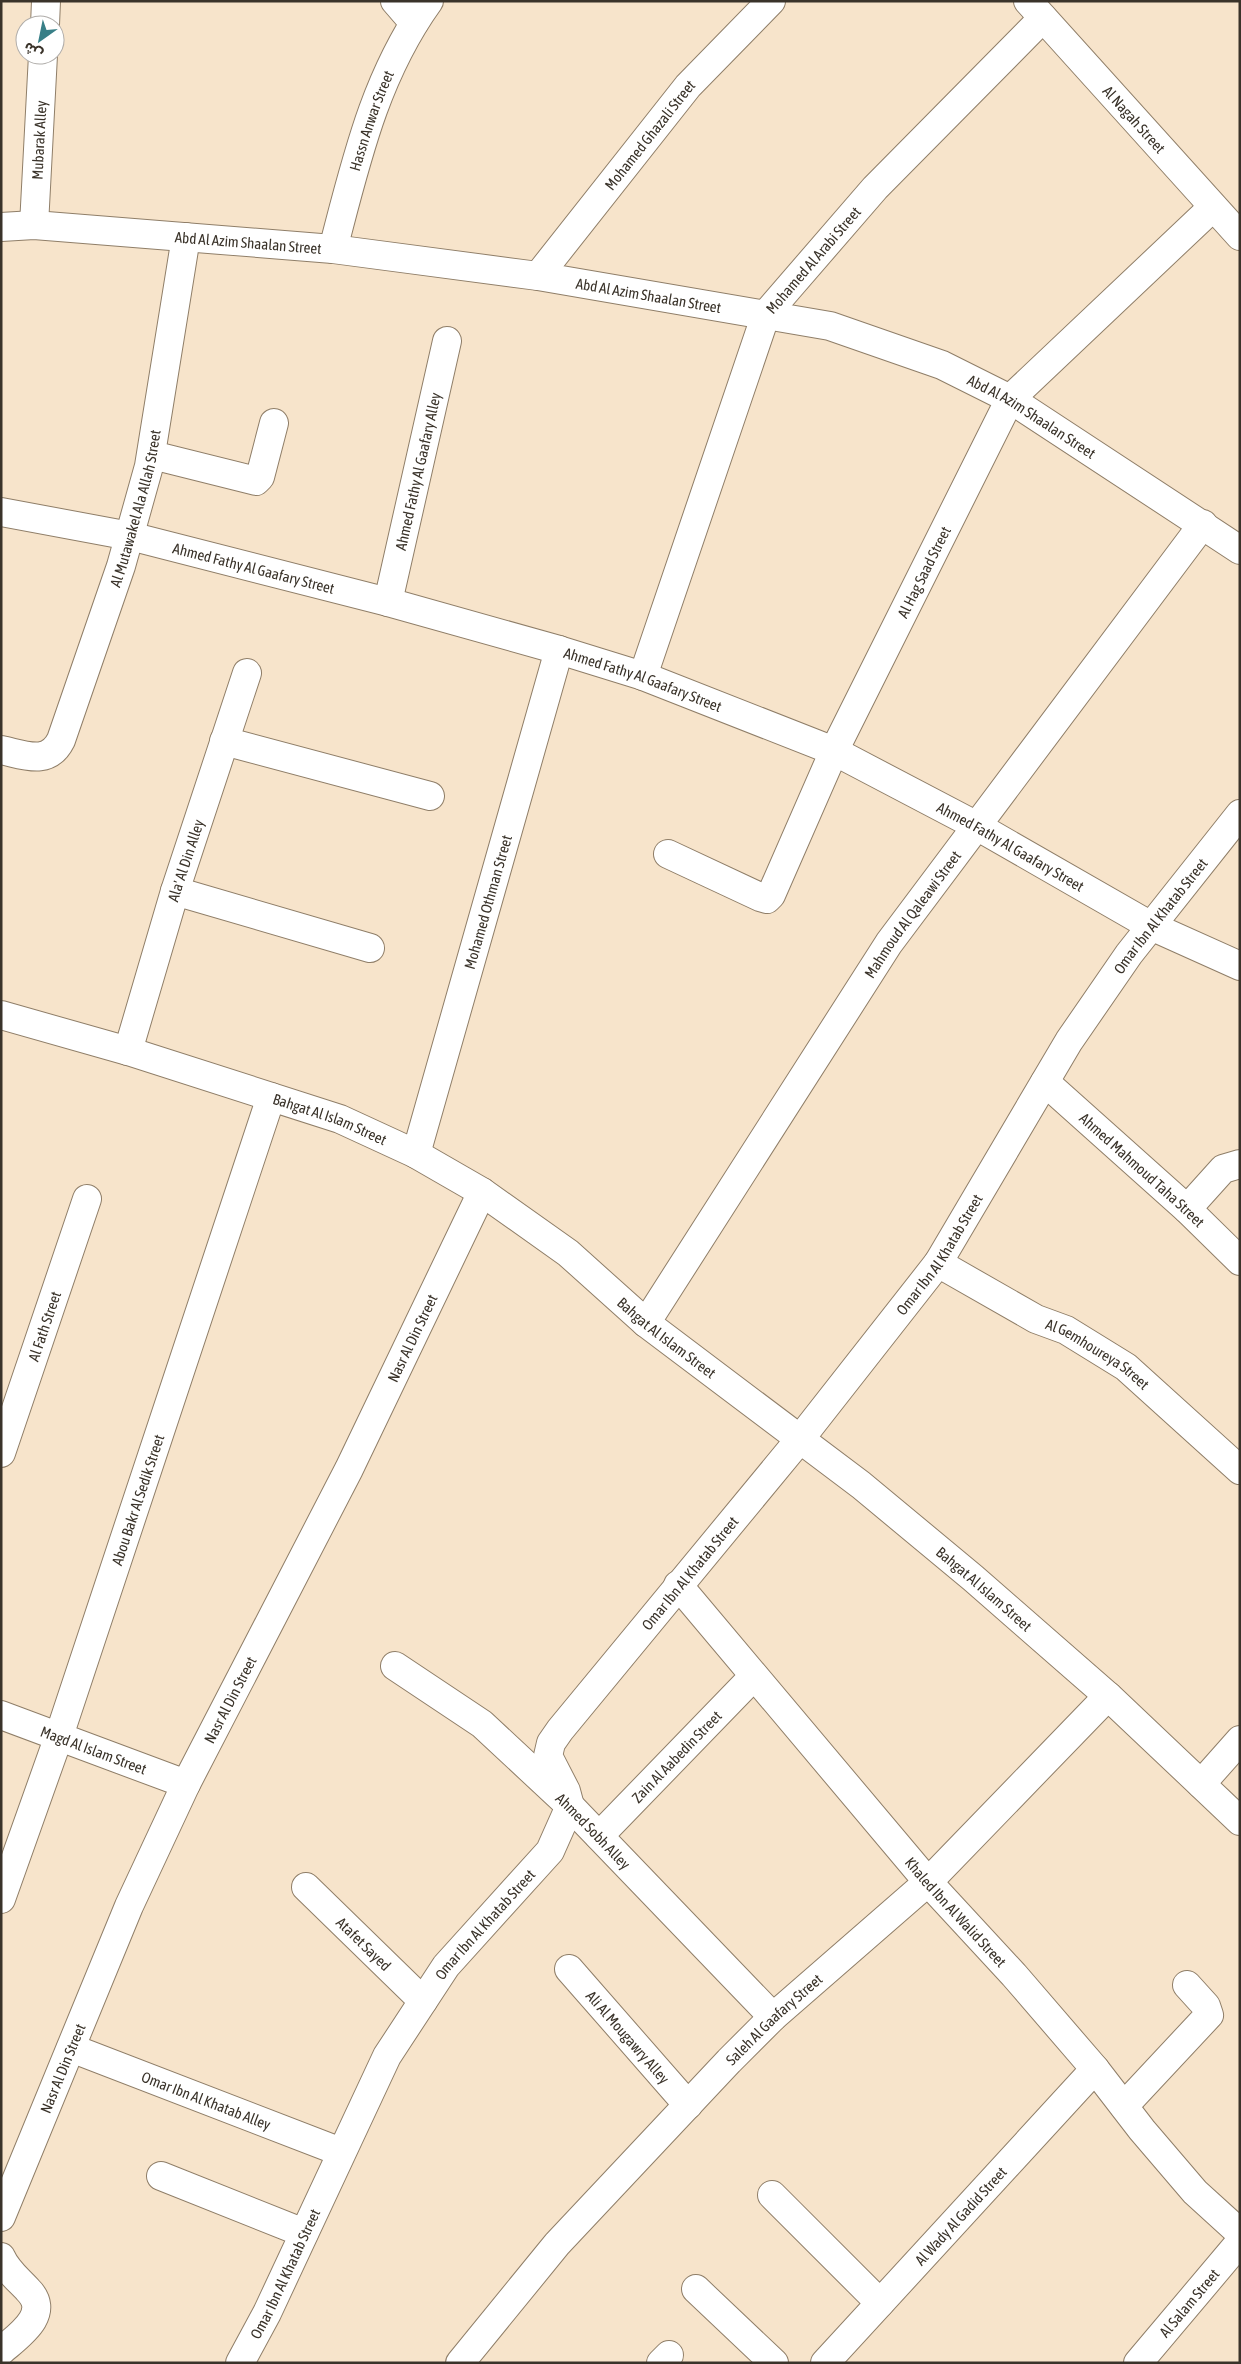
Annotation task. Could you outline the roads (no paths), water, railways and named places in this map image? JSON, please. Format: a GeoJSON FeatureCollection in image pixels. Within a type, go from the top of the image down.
{"type":"FeatureCollection","features":[{"type":"Feature","properties":{"kind":"street"},"geometry":{"type":"LineString","coordinates":[[45,15],[46,1]]}},
{"type":"Feature","properties":{"kind":"street"},"geometry":{"type":"LineString","coordinates":[[395,1],[422,12]]}},
{"type":"Feature","properties":{"kind":"street","name":"Mohamed Ghazali Street"},"geometry":{"type":"LineString","coordinates":[[538,276],[688,86],[771,1]]}},
{"type":"Feature","properties":{"kind":"street","name":"Al Nagah Street"},"geometry":{"type":"LineString","coordinates":[[1035,10],[1240,236]]}},
{"type":"Feature","properties":{"kind":"street","name":"Mohamed Al Arabi Street"},"geometry":{"type":"LineString","coordinates":[[643,676],[766,314],[875,188],[1035,10]]}},
{"type":"Feature","properties":{"kind":"street","name":"Hassn Anwar Street"},"geometry":{"type":"LineString","coordinates":[[333,249],[358,150],[382,84],[422,12]]}},
{"type":"Feature","properties":{"kind":"street","name":"Mubarak Alley"},"geometry":{"type":"LineString","coordinates":[[34,225],[42,65]]}},
{"type":"Feature","properties":{"kind":"street","name":"Al Hag Saad Street"},"geometry":{"type":"LineString","coordinates":[[668,854],[767,898],[771,895],[834,750],[1010,399],[1213,207]]}},
{"type":"Feature","properties":{"kind":"street","name":"Abd Al Azim Shaalan Street"},"geometry":{"type":"LineString","coordinates":[[1,227],[34,225],[333,249],[538,276],[830,326],[942,365],[1010,399],[1240,550]]}},
{"type":"Feature","properties":{"kind":"street","name":"Al Mutawakel Ala Allah Street"},"geometry":{"type":"LineString","coordinates":[[1,750],[38,757],[48,756],[56,750],[61,740],[130,536],[152,455],[186,237]]}},
{"type":"Feature","properties":{"kind":"street","name":"Ahmed Fathy Al Gaafary Alley"},"geometry":{"type":"LineString","coordinates":[[388,602],[447,340]]}},
{"type":"Feature","properties":{"kind":"street"},"geometry":{"type":"LineString","coordinates":[[152,455],[256,481],[260,476],[274,423]]}},
{"type":"Feature","properties":{"kind":"street","name":"Ahmed Fathy Al Gaafary Street"},"geometry":{"type":"LineString","coordinates":[[1,512],[130,536],[388,602],[559,650],[643,676],[834,750],[975,825],[1151,926],[1240,966]]}},
{"type":"Feature","properties":{"kind":"street","name":"Mahmoud Al Qaleawi Street"},"geometry":{"type":"LineString","coordinates":[[646,1323],[889,943],[975,825],[1203,524]]}},
{"type":"Feature","properties":{"kind":"street","name":"Mohamed Othman Street"},"geometry":{"type":"LineString","coordinates":[[416,1154],[559,650]]}},
{"type":"Feature","properties":{"kind":"street","name":"Ala' Al Din Alley"},"geometry":{"type":"LineString","coordinates":[[128,1051],[175,891],[247,673]]}},
{"type":"Feature","properties":{"kind":"street"},"geometry":{"type":"LineString","coordinates":[[224,741],[430,796]]}},
{"type":"Feature","properties":{"kind":"street","name":"Omar Ibn Al Khatab Street"},"geometry":{"type":"LineString","coordinates":[[240,2363],[267,2313],[387,2056],[446,1966],[550,1851],[570,1806],[566,1791],[548,1756],[551,1743],[678,1585],[800,1439],[938,1263],[1069,1041],[1151,926],[1240,814]]}},
{"type":"Feature","properties":{"kind":"street"},"geometry":{"type":"LineString","coordinates":[[175,891],[370,948]]}},
{"type":"Feature","properties":{"kind":"street","name":"Bahgat Al Islam Street"},"geometry":{"type":"LineString","coordinates":[[1,1016],[128,1051],[340,1119],[416,1154],[482,1192],[568,1253],[646,1323],[861,1485],[1108,1696],[1240,1821]]}},
{"type":"Feature","properties":{"kind":"street","name":"Ahmed Mahmoud Taha Street"},"geometry":{"type":"LineString","coordinates":[[1045,1082],[1186,1209],[1240,1261]]}},
{"type":"Feature","properties":{"kind":"street","name":"Abou Bakr Al Sedik Street"},"geometry":{"type":"LineString","coordinates":[[1,1899],[59,1736],[271,1097]]}},
{"type":"Feature","properties":{"kind":"street"},"geometry":{"type":"LineString","coordinates":[[1186,1209],[1223,1169],[1240,1164]]}},
{"type":"Feature","properties":{"kind":"street","name":"Nasr Al Din Street"},"geometry":{"type":"LineString","coordinates":[[1,2216],[129,1906],[186,1784],[349,1469],[482,1192]]}},
{"type":"Feature","properties":{"kind":"street","name":"Al Fath Street"},"geometry":{"type":"LineString","coordinates":[[1,1453],[86,1199]]}},
{"type":"Feature","properties":{"kind":"street","name":"Al Gemhoureya Street"},"geometry":{"type":"LineString","coordinates":[[938,1263],[1036,1319],[1066,1330],[1126,1368],[1240,1470]]}},
{"type":"Feature","properties":{"kind":"street","name":"Khaled Ibn Al Walid Street"},"geometry":{"type":"LineString","coordinates":[[678,1585],[928,1882],[1096,2069],[1195,2192],[1240,2233]]}},
{"type":"Feature","properties":{"kind":"street","name":"Ahmed Sobh Alley"},"geometry":{"type":"LineString","coordinates":[[395,1666],[482,1724],[570,1806],[773,2017]]}},
{"type":"Feature","properties":{"kind":"street","name":"Zain Al Aabedin Street"},"geometry":{"type":"LineString","coordinates":[[599,1836],[754,1676]]}},
{"type":"Feature","properties":{"kind":"street","name":"Saleh Al Gaafary Street"},"geometry":{"type":"LineString","coordinates":[[460,2363],[557,2244],[773,2017],[928,1882],[1108,1696]]}},
{"type":"Feature","properties":{"kind":"street","name":"Magd Al Islam Street"},"geometry":{"type":"LineString","coordinates":[[1,1715],[186,1784]]}},
{"type":"Feature","properties":{"kind":"street"},"geometry":{"type":"LineString","coordinates":[[1201,1784],[1240,1740]]}},
{"type":"Feature","properties":{"kind":"street","name":"Atafet Sayed"},"geometry":{"type":"LineString","coordinates":[[306,1887],[423,2001]]}},
{"type":"Feature","properties":{"kind":"street","name":"Ali Al Mougawry Alley"},"geometry":{"type":"LineString","coordinates":[[569,1969],[688,2105]]}},
{"type":"Feature","properties":{"kind":"street"},"geometry":{"type":"LineString","coordinates":[[1124,2106],[1210,2015],[1206,2006],[1187,1985]]}},
{"type":"Feature","properties":{"kind":"street","name":"Omar Ibn Al Khatab Alley"},"geometry":{"type":"LineString","coordinates":[[71,2048],[341,2152]]}},
{"type":"Feature","properties":{"kind":"street","name":"Al Wady Al Gadid Street"},"geometry":{"type":"LineString","coordinates":[[825,2363],[1096,2069]]}},
{"type":"Feature","properties":{"kind":"street"},"geometry":{"type":"LineString","coordinates":[[161,2176],[304,2233]]}},
{"type":"Feature","properties":{"kind":"street"},"geometry":{"type":"LineString","coordinates":[[772,2195],[880,2303]]}},
{"type":"Feature","properties":{"kind":"street","name":"Al Salam Street"},"geometry":{"type":"LineString","coordinates":[[1138,2363],[1240,2242]]}},
{"type":"Feature","properties":{"kind":"street"},"geometry":{"type":"LineString","coordinates":[[1,2257],[6,2269],[31,2292],[37,2311],[33,2321],[27,2328],[1,2351]]}},
{"type":"Feature","properties":{"kind":"street"},"geometry":{"type":"LineString","coordinates":[[696,2289],[774,2363]]}}]}
